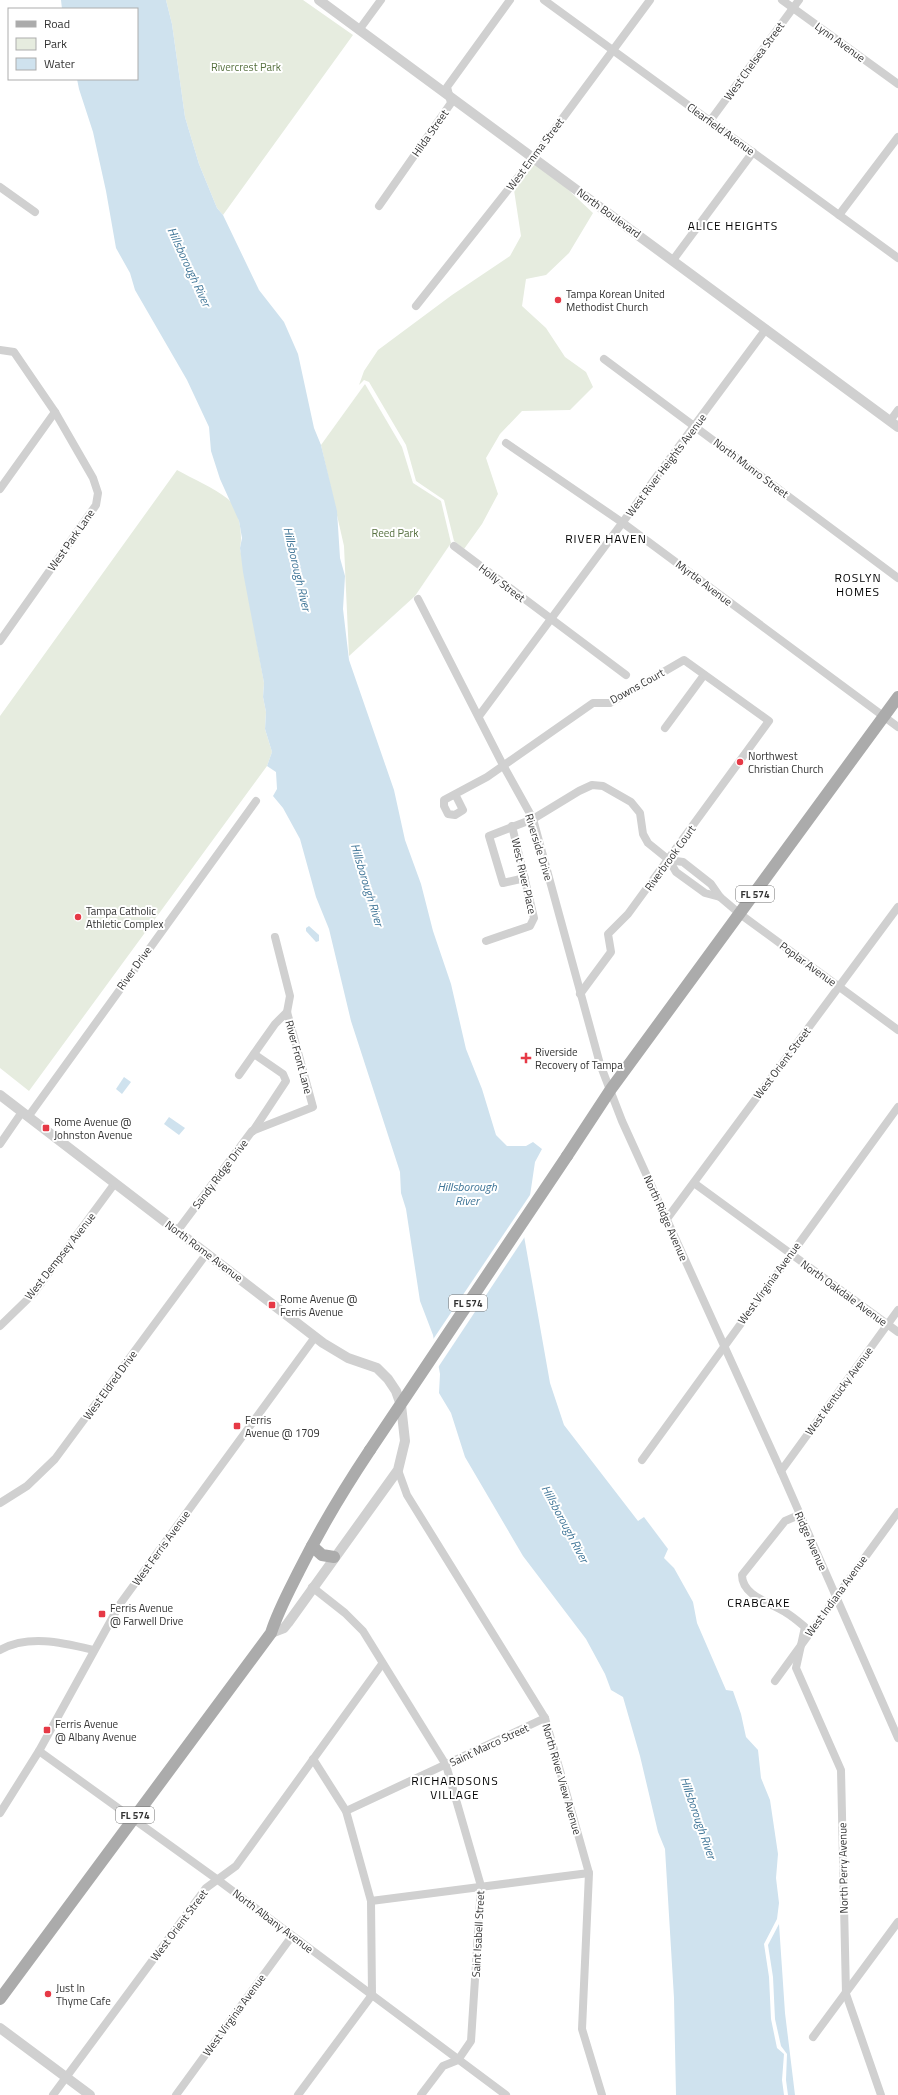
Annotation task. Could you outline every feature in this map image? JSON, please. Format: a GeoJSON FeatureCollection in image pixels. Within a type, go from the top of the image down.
{"type":"FeatureCollection","features":[{"type":"Feature","properties":{"kind":"main road","name":"FL 574"},"geometry":{"type":"LineString","coordinates":[[0,1999],[272,1632],[276,1617],[337,1500],[611,1089],[898,697]]}},
{"type":"Feature","properties":{"kind":"main road"},"geometry":{"type":"LineString","coordinates":[[312,1546],[322,1555],[334,1557]]}},
{"type":"Feature","properties":{"kind":"street","name":"North Boulevard"},"geometry":{"type":"LineString","coordinates":[[319,0],[674,260],[894,424]]}},
{"type":"Feature","properties":{"kind":"street"},"geometry":{"type":"LineString","coordinates":[[359,30],[381,0]]}},
{"type":"Feature","properties":{"kind":"street","name":"Hilda Street"},"geometry":{"type":"LineString","coordinates":[[379,206],[451,103],[447,87],[510,0]]}},
{"type":"Feature","properties":{"kind":"street","name":"Clearfield Avenue"},"geometry":{"type":"LineString","coordinates":[[544,0],[898,258]]}},
{"type":"Feature","properties":{"kind":"street","name":"West Emma Street"},"geometry":{"type":"LineString","coordinates":[[416,306],[534,157],[650,0]]}},
{"type":"Feature","properties":{"kind":"street","name":"Lynn Avenue"},"geometry":{"type":"LineString","coordinates":[[782,0],[898,84]]}},
{"type":"Feature","properties":{"kind":"street","name":"West Chelsea Street"},"geometry":{"type":"LineString","coordinates":[[710,121],[799,0]]}},
{"type":"Feature","properties":{"kind":"street"},"geometry":{"type":"LineString","coordinates":[[839,215],[898,137]]}},
{"type":"Feature","properties":{"kind":"street"},"geometry":{"type":"LineString","coordinates":[[674,260],[753,152]]}},
{"type":"Feature","properties":{"kind":"street"},"geometry":{"type":"LineString","coordinates":[[0,187],[35,212]]}},
{"type":"Feature","properties":{"kind":"street","name":"West River Heights Avenue"},"geometry":{"type":"LineString","coordinates":[[479,716],[695,427],[766,329]]}},
{"type":"Feature","properties":{"kind":"street","name":"West Park Lane"},"geometry":{"type":"LineString","coordinates":[[0,350],[14,352],[55,412],[96,485],[98,499],[96,505],[0,641]]}},
{"type":"Feature","properties":{"kind":"street","name":"North Munro Street"},"geometry":{"type":"LineString","coordinates":[[604,359],[898,578]]}},
{"type":"Feature","properties":{"kind":"street"},"geometry":{"type":"LineString","coordinates":[[894,424],[898,410]]}},
{"type":"Feature","properties":{"kind":"street"},"geometry":{"type":"LineString","coordinates":[[0,489],[55,412]]}},
{"type":"Feature","properties":{"kind":"street","name":"Myrtle Avenue"},"geometry":{"type":"LineString","coordinates":[[506,443],[623,523],[898,728]]}},
{"type":"Feature","properties":{"kind":"street","name":"Holly Street"},"geometry":{"type":"LineString","coordinates":[[454,546],[626,675]]}},
{"type":"Feature","properties":{"kind":"street","name":"Riverside Drive"},"geometry":{"type":"LineString","coordinates":[[418,599],[503,765],[533,819],[600,1064],[611,1089]]}},
{"type":"Feature","properties":{"kind":"street","name":"Downs Court"},"geometry":{"type":"LineString","coordinates":[[503,765],[593,703],[610,703],[684,660],[769,721]]}},
{"type":"Feature","properties":{"kind":"street"},"geometry":{"type":"LineString","coordinates":[[665,728],[704,675]]}},
{"type":"Feature","properties":{"kind":"street","name":"Riverbrook Court"},"geometry":{"type":"LineString","coordinates":[[580,994],[611,952],[608,934],[628,914],[669,860],[769,721]]}},
{"type":"Feature","properties":{"kind":"street"},"geometry":{"type":"LineString","coordinates":[[455,794],[487,777],[503,765]]}},
{"type":"Feature","properties":{"kind":"street","name":"Poplar Avenue"},"geometry":{"type":"LineString","coordinates":[[525,878],[503,883],[489,836],[533,819],[579,791],[592,786],[603,786],[631,802],[640,813],[643,834],[648,843],[669,860],[676,872],[705,893],[720,897]]}},
{"type":"Feature","properties":{"kind":"street","name":"River Drive"},"geometry":{"type":"LineString","coordinates":[[0,1144],[25,1115],[256,801]]}},
{"type":"Feature","properties":{"kind":"street","name":"West River Place"},"geometry":{"type":"LineString","coordinates":[[486,941],[530,926],[534,918],[512,826]]}},
{"type":"Feature","properties":{"kind":"street","name":"Poplar Avenue"},"geometry":{"type":"LineString","coordinates":[[669,860],[682,862],[711,884],[720,897],[740,914],[898,1030]]}},
{"type":"Feature","properties":{"kind":"street","name":"West Orient Street"},"geometry":{"type":"LineString","coordinates":[[666,1220],[898,907]]}},
{"type":"Feature","properties":{"kind":"street","name":"River Front Lane"},"geometry":{"type":"LineString","coordinates":[[275,937],[290,996],[287,1012],[313,1107]]}},
{"type":"Feature","properties":{"kind":"street"},"geometry":{"type":"LineString","coordinates":[[239,1075],[275,1024],[287,1012]]}},
{"type":"Feature","properties":{"kind":"street"},"geometry":{"type":"LineString","coordinates":[[252,1131],[286,1081],[283,1074],[254,1054]]}},
{"type":"Feature","properties":{"kind":"street","name":"North Ridge Avenue"},"geometry":{"type":"LineString","coordinates":[[611,1089],[622,1121],[724,1345]]}},
{"type":"Feature","properties":{"kind":"street","name":"North Rome Avenue"},"geometry":{"type":"LineString","coordinates":[[0,1095],[178,1230],[315,1337],[348,1358],[377,1368],[388,1379],[396,1391],[401,1405],[405,1441],[398,1470]]}},
{"type":"Feature","properties":{"kind":"street","name":"Sandy Ridge Drive"},"geometry":{"type":"LineString","coordinates":[[178,1230],[252,1131],[313,1107]]}},
{"type":"Feature","properties":{"kind":"street","name":"West Virginia Avenue"},"geometry":{"type":"LineString","coordinates":[[642,1460],[898,1107]]}},
{"type":"Feature","properties":{"kind":"street","name":"North Oakdale Avenue"},"geometry":{"type":"LineString","coordinates":[[694,1182],[898,1332]]}},
{"type":"Feature","properties":{"kind":"street","name":"West Dempsey Avenue"},"geometry":{"type":"LineString","coordinates":[[0,1326],[34,1293],[115,1183]]}},
{"type":"Feature","properties":{"kind":"street","name":"West Eldred Drive"},"geometry":{"type":"LineString","coordinates":[[0,1503],[27,1486],[55,1458],[207,1253]]}},
{"type":"Feature","properties":{"kind":"street","name":"West Kentucky Avenue"},"geometry":{"type":"LineString","coordinates":[[781,1471],[898,1310]]}},
{"type":"Feature","properties":{"kind":"street","name":"West Ferris Avenue"},"geometry":{"type":"LineString","coordinates":[[0,1813],[39,1751],[120,1604],[315,1337]]}},
{"type":"Feature","properties":{"kind":"street","name":"Ridge Avenue"},"geometry":{"type":"LineString","coordinates":[[724,1345],[898,1738]]}},
{"type":"Feature","properties":{"kind":"street"},"geometry":{"type":"LineString","coordinates":[[272,1632],[284,1628],[312,1587],[398,1470]]}},
{"type":"Feature","properties":{"kind":"street","name":"North River View Avenue"},"geometry":{"type":"LineString","coordinates":[[398,1470],[407,1495],[545,1718],[589,1873],[582,2029],[602,2095]]}},
{"type":"Feature","properties":{"kind":"street","name":"West Indiana Avenue"},"geometry":{"type":"LineString","coordinates":[[775,1681],[898,1512]]}},
{"type":"Feature","properties":{"kind":"street"},"geometry":{"type":"LineString","coordinates":[[799,1515],[785,1521],[742,1575],[742,1580],[756,1598],[786,1613],[805,1627],[802,1644]]}},
{"type":"Feature","properties":{"kind":"street","name":"Saint Isabell Street"},"geometry":{"type":"LineString","coordinates":[[312,1587],[345,1613],[363,1631],[382,1664],[446,1765],[480,1886],[471,2041],[458,2060],[443,2066],[421,2095]]}},
{"type":"Feature","properties":{"kind":"street"},"geometry":{"type":"LineString","coordinates":[[0,1650],[27,1641],[59,1642],[94,1650]]}},
{"type":"Feature","properties":{"kind":"street","name":"North Perry Avenue"},"geometry":{"type":"LineString","coordinates":[[802,1644],[796,1668],[841,1770],[846,1994],[881,2095]]}},
{"type":"Feature","properties":{"kind":"street","name":"West Orient Street"},"geometry":{"type":"LineString","coordinates":[[53,2095],[206,1888],[236,1866],[382,1664]]}},
{"type":"Feature","properties":{"kind":"street","name":"Saint Marco Street"},"geometry":{"type":"LineString","coordinates":[[346,1811],[545,1718]]}},
{"type":"Feature","properties":{"kind":"street"},"geometry":{"type":"LineString","coordinates":[[892,1725],[898,1718]]}},
{"type":"Feature","properties":{"kind":"street","name":"North Albany Avenue"},"geometry":{"type":"LineString","coordinates":[[39,1751],[218,1880],[506,2095]]}},
{"type":"Feature","properties":{"kind":"street"},"geometry":{"type":"LineString","coordinates":[[298,2095],[372,1995],[371,1901],[346,1811],[313,1759]]}},
{"type":"Feature","properties":{"kind":"street"},"geometry":{"type":"LineString","coordinates":[[371,1901],[589,1873]]}},
{"type":"Feature","properties":{"kind":"street"},"geometry":{"type":"LineString","coordinates":[[813,2038],[898,1922]]}},
{"type":"Feature","properties":{"kind":"street","name":"West Virginia Avenue"},"geometry":{"type":"LineString","coordinates":[[176,2095],[292,1936]]}},
{"type":"Feature","properties":{"kind":"street"},"geometry":{"type":"LineString","coordinates":[[0,2028],[90,2095]]}},
{"type":"Feature","properties":{"kind":"green space","name":"Rivercrest Park"},"geometry":{"type":"Polygon","coordinates":[[[166,0],[303,0],[353,35],[223,215],[217,208],[199,164],[185,117],[172,24],[166,0]]]}},
{"type":"Feature","properties":{"kind":"green space"},"geometry":{"type":"Polygon","coordinates":[[[535,163],[561,183],[593,213],[569,253],[546,275],[526,279],[522,306],[546,328],[565,357],[586,372],[593,387],[570,410],[522,411],[500,434],[486,458],[498,494],[482,524],[464,549],[454,541],[444,500],[416,481],[406,445],[369,382],[364,380],[359,385],[364,371],[378,350],[452,295],[510,256],[521,236],[514,190],[535,163]]]}},
{"type":"Feature","properties":{"kind":"green space","name":"Reed Park"},"geometry":{"type":"Polygon","coordinates":[[[365,384],[402,447],[413,483],[441,501],[451,543],[415,596],[349,656],[344,546],[321,445],[365,384]]]}},
{"type":"Feature","properties":{"kind":"green space","name":"Tampa Catholic Athletic Complex"},"geometry":{"type":"Polygon","coordinates":[[[177,470],[228,499],[235,509],[239,522],[241,536],[240,548],[264,683],[263,697],[266,712],[265,729],[272,752],[267,766],[29,1091],[0,1068],[0,716],[177,470]]]}},
{"type":"Feature","properties":{"kind":"water","name":"Hillsborough River"},"geometry":{"type":"Polygon","coordinates":[[[61,0],[166,0],[172,24],[185,117],[199,164],[217,208],[223,215],[259,290],[284,322],[298,354],[314,428],[321,445],[337,511],[340,558],[345,576],[343,609],[349,660],[394,790],[405,840],[421,884],[433,931],[451,984],[466,1049],[482,1089],[496,1135],[507,1146],[526,1146],[533,1142],[542,1149],[535,1162],[524,1236],[550,1383],[564,1425],[638,1521],[644,1517],[668,1549],[664,1558],[674,1568],[693,1602],[697,1623],[726,1690],[733,1691],[741,1714],[746,1737],[758,1750],[761,1778],[770,1800],[778,1854],[776,1878],[779,1903],[777,1919],[764,1944],[769,1977],[771,2019],[777,2048],[784,2054],[782,2080],[784,2095],[676,2095],[674,1998],[665,1849],[658,1832],[640,1756],[623,1697],[611,1690],[605,1674],[586,1639],[523,1556],[465,1457],[451,1413],[439,1393],[440,1374],[433,1335],[420,1301],[406,1209],[401,1193],[400,1172],[351,1021],[329,929],[316,897],[300,839],[283,808],[273,796],[277,789],[276,772],[267,766],[272,752],[265,729],[266,712],[263,697],[264,683],[243,572],[240,548],[242,538],[239,521],[220,479],[211,451],[209,427],[187,380],[135,290],[130,273],[116,248],[106,191],[93,132],[77,80],[138,80],[138,8],[62,8],[61,0]]]}},
{"type":"Feature","properties":{"kind":"water"},"geometry":{"type":"Polygon","coordinates":[[[309,926],[319,935],[319,941],[316,942],[306,931],[306,928],[309,926]]]}},
{"type":"Feature","properties":{"kind":"water"},"geometry":{"type":"Polygon","coordinates":[[[124,1077],[131,1082],[122,1094],[116,1089],[124,1077]]]}},
{"type":"Feature","properties":{"kind":"water"},"geometry":{"type":"Polygon","coordinates":[[[169,1117],[185,1128],[179,1135],[164,1124],[169,1117]]]}},
{"type":"Feature","properties":{"kind":"water"},"geometry":{"type":"Polygon","coordinates":[[[779,1924],[785,2013],[795,2095],[788,2095],[786,2080],[787,2054],[781,2046],[775,2019],[773,1977],[768,1945],[779,1924]]]}},
{"type":"Feature","properties":{"kind":"pier"},"geometry":{"type":"Polygon","coordinates":[[[532,1192],[526,1235],[437,1369],[432,1341],[532,1192]]]}},
{"type":"Feature","properties":{"kind":"place","name":"Tampa Korean United Methodist Church"},"geometry":{"type":"Point","coordinates":[558,300]}},
{"type":"Feature","properties":{"kind":"place","name":"Northwest Christian Church"},"geometry":{"type":"Point","coordinates":[740,762]}},
{"type":"Feature","properties":{"kind":"place","name":"Tampa Catholic Athletic Complex"},"geometry":{"type":"Point","coordinates":[78,917]}},
{"type":"Feature","properties":{"kind":"place","name":"Riverside Recovery of Tampa"},"geometry":{"type":"Point","coordinates":[526,1058]}},
{"type":"Feature","properties":{"kind":"place","name":"Rome Avenue @ Johnston Avenue"},"geometry":{"type":"Point","coordinates":[46,1128]}},
{"type":"Feature","properties":{"kind":"place","name":"Rome Avenue @ Ferris Avenue"},"geometry":{"type":"Point","coordinates":[272,1305]}},
{"type":"Feature","properties":{"kind":"place","name":"Ferris Avenue @ 1709"},"geometry":{"type":"Point","coordinates":[237,1426]}},
{"type":"Feature","properties":{"kind":"place","name":"Ferris Avenue @ Farwell Drive"},"geometry":{"type":"Point","coordinates":[102,1614]}},
{"type":"Feature","properties":{"kind":"place","name":"Ferris Avenue @ Albany Avenue"},"geometry":{"type":"Point","coordinates":[47,1730]}},
{"type":"Feature","properties":{"kind":"place","name":"Just In Thyme Cafe"},"geometry":{"type":"Point","coordinates":[48,1994]}},
{"type":"Feature","properties":{"kind":"district","name":"ALICE HEIGHTS"},"geometry":{"type":"Point","coordinates":[733,226]}},
{"type":"Feature","properties":{"kind":"district","name":"RIVER HAVEN"},"geometry":{"type":"Point","coordinates":[606,539]}},
{"type":"Feature","properties":{"kind":"district","name":"ROSLYN HOMES"},"geometry":{"type":"Point","coordinates":[858,585]}},
{"type":"Feature","properties":{"kind":"district","name":"CRABCAKE"},"geometry":{"type":"Point","coordinates":[759,1603]}},
{"type":"Feature","properties":{"kind":"district","name":"RICHARDSONS VILLAGE"},"geometry":{"type":"Point","coordinates":[455,1788]}}]}
